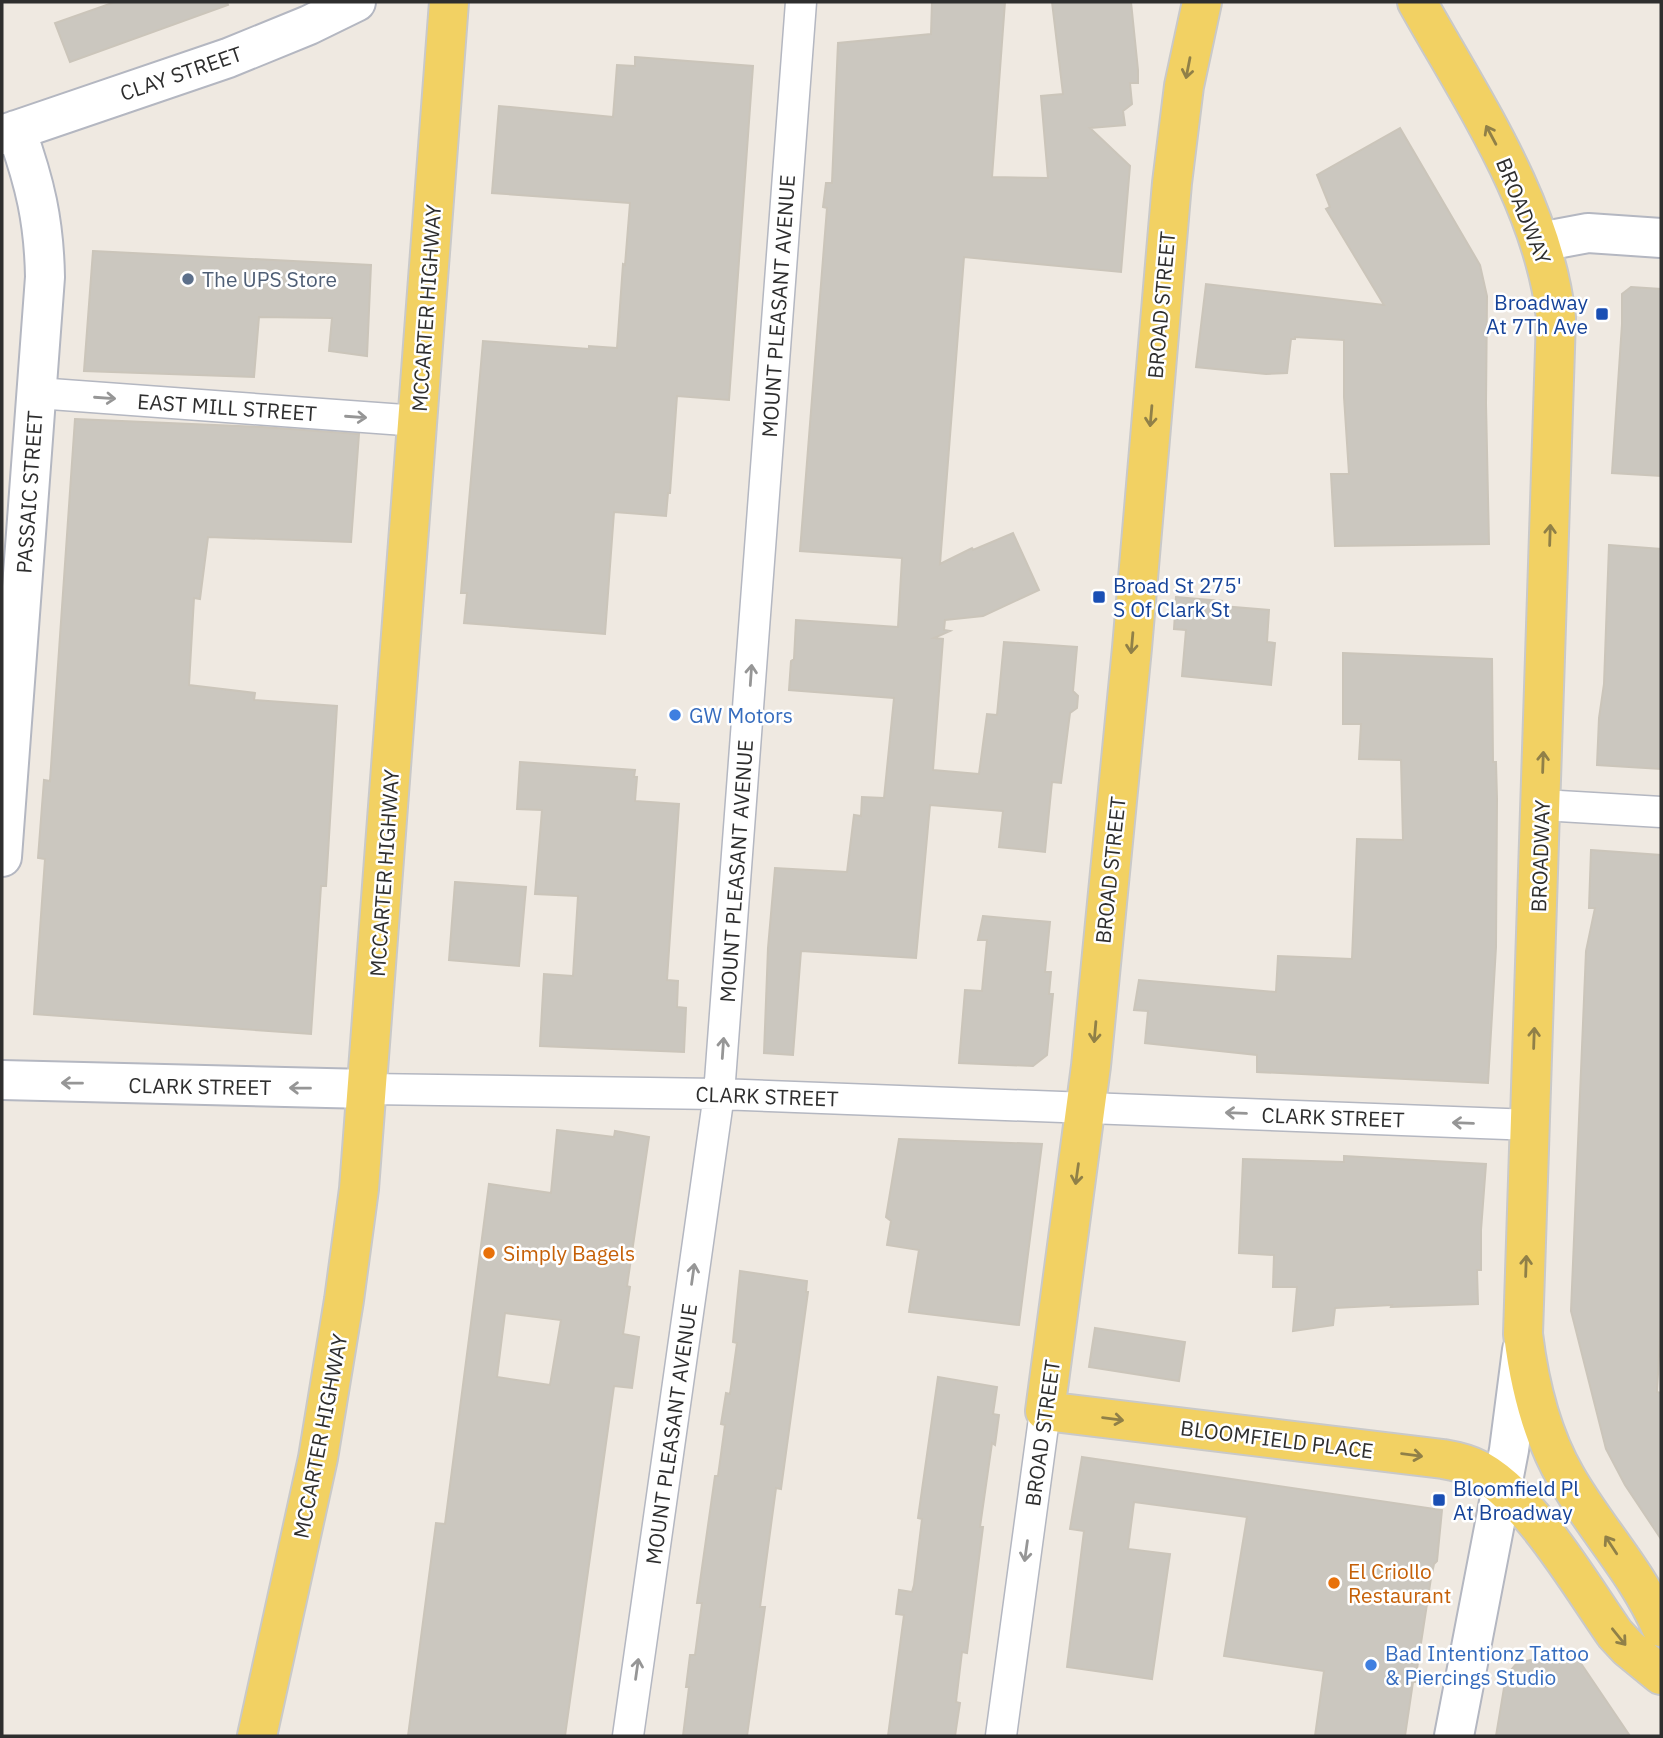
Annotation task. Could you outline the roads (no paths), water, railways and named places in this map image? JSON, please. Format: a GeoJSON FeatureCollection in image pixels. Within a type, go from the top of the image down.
{"type":"FeatureCollection","features":[{"type":"Feature","properties":{"kind":"main road","name":"CLAY STREET"},"geometry":{"type":"LineString","coordinates":[[9,132],[228,58],[300,29],[356,2]]}},
{"type":"Feature","properties":{"kind":"main road","name":"MCCARTER HIGHWAY"},"geometry":{"type":"LineString","coordinates":[[257,1736],[307,1513],[353,1243],[368,1089],[449,2]]}},
{"type":"Feature","properties":{"kind":"main road","name":"BROAD STREET"},"geometry":{"type":"LineString","coordinates":[[1045,1411],[1086,1107],[1132,648],[1172,183],[1184,86],[1202,2]]}},
{"type":"Feature","properties":{"kind":"main road","name":"BROADWAY"},"geometry":{"type":"LineString","coordinates":[[1417,2],[1492,136],[1529,213],[1549,275],[1556,318],[1523,1334],[1514,1418],[1454,1736]]}},
{"type":"Feature","properties":{"kind":"main road","name":"PASSAIC STREET"},"geometry":{"type":"LineString","coordinates":[[2,857],[45,277],[43,231],[36,187],[9,132]]}},
{"type":"Feature","properties":{"kind":"main road"},"geometry":{"type":"LineString","coordinates":[[1540,242],[1588,233],[1661,238]]}},
{"type":"Feature","properties":{"kind":"main road","name":"CLARK STREET"},"geometry":{"type":"LineString","coordinates":[[2,1080],[368,1089]]}},
{"type":"Feature","properties":{"kind":"main road"},"geometry":{"type":"LineString","coordinates":[[1523,1334],[1530,1381],[1555,1455],[1566,1478],[1648,1602],[1661,1627]]}},
{"type":"Feature","properties":{"kind":"main road","name":"BLOOMFIELD PLACE"},"geometry":{"type":"LineString","coordinates":[[1045,1411],[1443,1459],[1477,1469],[1502,1486],[1539,1527],[1615,1633],[1635,1655],[1661,1675]]}},
{"type":"Feature","properties":{"kind":"street","name":"MOUNT PLEASANT AVENUE"},"geometry":{"type":"LineString","coordinates":[[628,1736],[719,1094],[801,2]]}},
{"type":"Feature","properties":{"kind":"street","name":"EAST MILL STREET"},"geometry":{"type":"LineString","coordinates":[[37,393],[418,421]]}},
{"type":"Feature","properties":{"kind":"street"},"geometry":{"type":"LineString","coordinates":[[1542,805],[1661,812]]}},
{"type":"Feature","properties":{"kind":"street","name":"CLARK STREET"},"geometry":{"type":"LineString","coordinates":[[368,1089],[719,1094],[1531,1125]]}},
{"type":"Feature","properties":{"kind":"street","name":"BROAD STREET"},"geometry":{"type":"LineString","coordinates":[[1001,1736],[1045,1411]]}},
{"type":"Feature","properties":{"kind":"place","name":"The UPS Store"},"geometry":{"type":"Point","coordinates":[188,279]}},
{"type":"Feature","properties":{"kind":"place","name":"Broadway At 7Th Ave"},"geometry":{"type":"Point","coordinates":[1602,314]}},
{"type":"Feature","properties":{"kind":"place","name":"Broad St 275' S Of Clark St"},"geometry":{"type":"Point","coordinates":[1099,597]}},
{"type":"Feature","properties":{"kind":"place","name":"GW Motors"},"geometry":{"type":"Point","coordinates":[675,715]}},
{"type":"Feature","properties":{"kind":"place","name":"Simply Bagels"},"geometry":{"type":"Point","coordinates":[489,1253]}},
{"type":"Feature","properties":{"kind":"place","name":"Bloomfield Pl At Broadway"},"geometry":{"type":"Point","coordinates":[1439,1500]}},
{"type":"Feature","properties":{"kind":"place","name":"El Criollo Restaurant"},"geometry":{"type":"Point","coordinates":[1334,1583]}},
{"type":"Feature","properties":{"kind":"place","name":"Bad Intentionz Tattoo & Piercings Studio"},"geometry":{"type":"Point","coordinates":[1371,1665]}}]}
